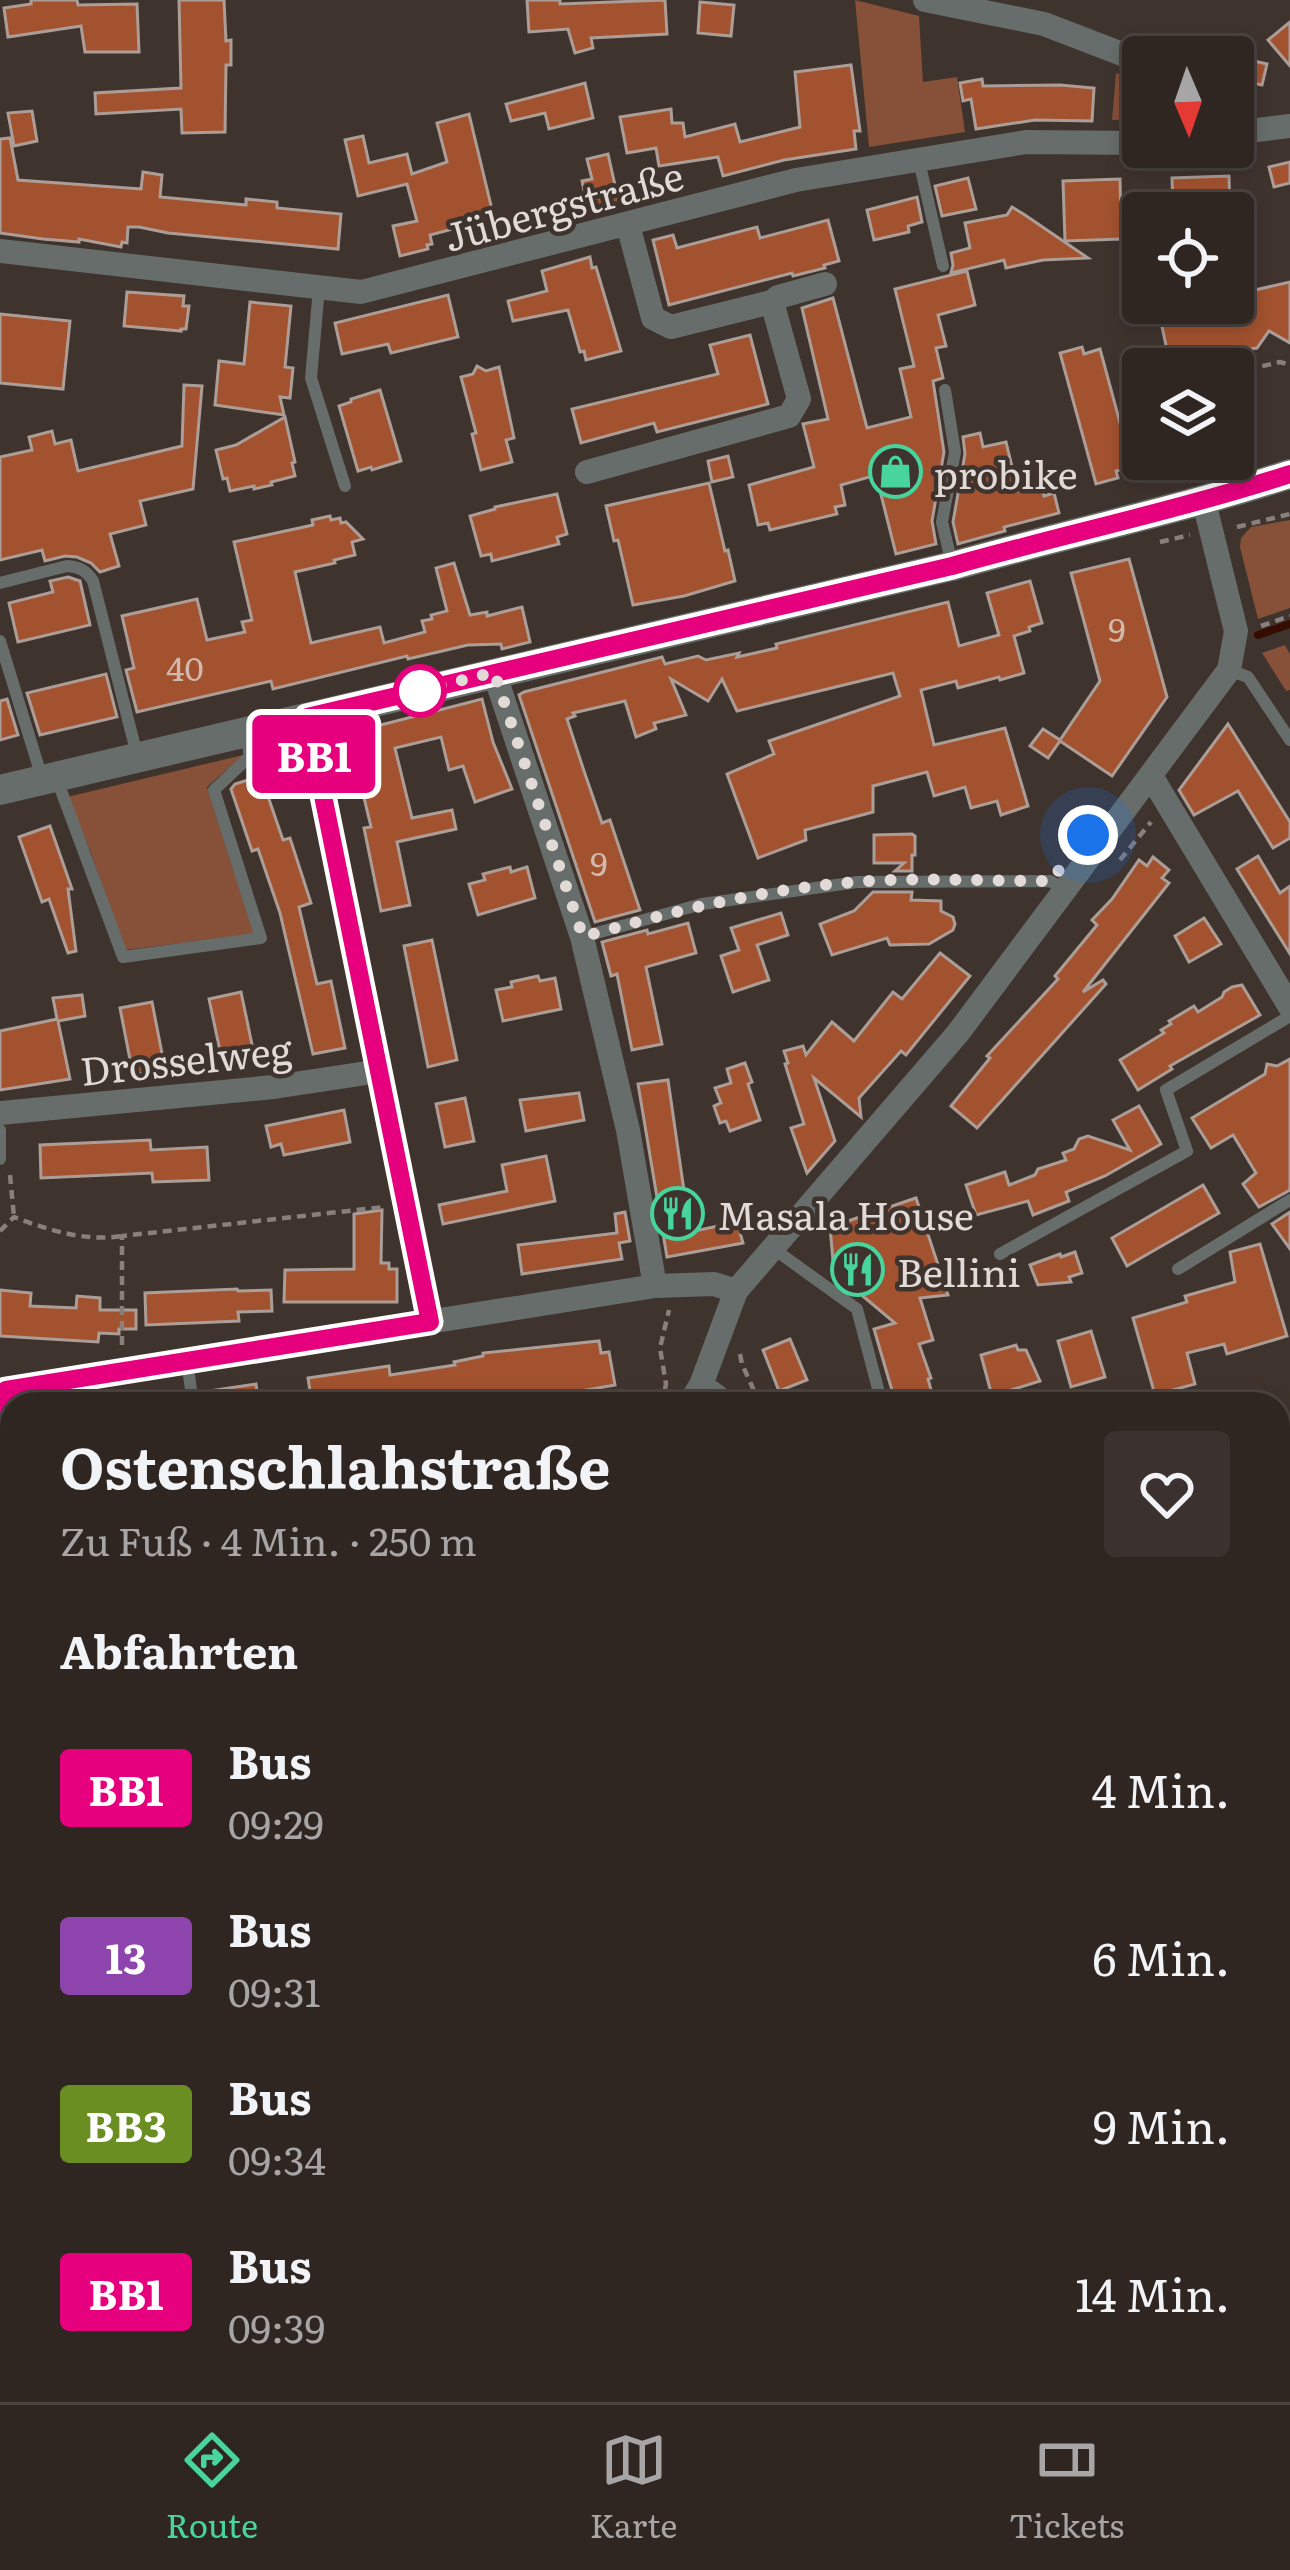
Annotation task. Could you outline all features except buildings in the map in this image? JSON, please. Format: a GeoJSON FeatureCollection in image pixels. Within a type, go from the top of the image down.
{"type":"FeatureCollection","features":[{"type":"Feature","properties":{"kind":"street"},"geometry":{"type":"LineString","coordinates":[[925,0],[1044,24],[1122,54]]}},
{"type":"Feature","properties":{"kind":"street"},"geometry":{"type":"LineString","coordinates":[[1254,125],[1290,127]]}},
{"type":"Feature","properties":{"kind":"street","name":"Jübergstraße"},"geometry":{"type":"LineString","coordinates":[[0,251],[319,289],[373,290],[796,180],[1025,142],[1122,143]]}},
{"type":"Feature","properties":{"kind":"street"},"geometry":{"type":"LineString","coordinates":[[628,225],[653,318],[671,328],[825,284]]}},
{"type":"Feature","properties":{"kind":"street"},"geometry":{"type":"LineString","coordinates":[[587,472],[789,416],[799,399],[772,302]]}},
{"type":"Feature","properties":{"kind":"street"},"geometry":{"type":"LineString","coordinates":[[0,790],[952,566],[1204,502],[1290,474]]}},
{"type":"Feature","properties":{"kind":"street"},"geometry":{"type":"LineString","coordinates":[[1204,502],[1290,494]]}},
{"type":"Feature","properties":{"kind":"street"},"geometry":{"type":"LineString","coordinates":[[696,1392],[736,1291],[958,1033],[1229,670],[1236,631],[1204,502]]}},
{"type":"Feature","properties":{"kind":"street"},"geometry":{"type":"LineString","coordinates":[[494,672],[583,937],[662,1294]]}},
{"type":"Feature","properties":{"kind":"street"},"geometry":{"type":"LineString","coordinates":[[307,717],[430,1322]]}},
{"type":"Feature","properties":{"kind":"street"},"geometry":{"type":"LineString","coordinates":[[1151,776],[1290,1011]]}},
{"type":"Feature","properties":{"kind":"street","name":"Drosselweg"},"geometry":{"type":"LineString","coordinates":[[0,1113],[274,1087],[380,1071]]}},
{"type":"Feature","properties":{"kind":"street"},"geometry":{"type":"LineString","coordinates":[[3,1390],[430,1322],[714,1284],[736,1291]]}},
{"type":"Feature","properties":{"kind":"lane"},"geometry":{"type":"LineString","coordinates":[[919,160],[943,266]]}},
{"type":"Feature","properties":{"kind":"lane"},"geometry":{"type":"LineString","coordinates":[[319,289],[311,378],[345,486]]}},
{"type":"Feature","properties":{"kind":"lane"},"geometry":{"type":"LineString","coordinates":[[945,390],[956,452],[942,522],[952,566]]}},
{"type":"Feature","properties":{"kind":"lane"},"geometry":{"type":"LineString","coordinates":[[0,583],[67,566],[88,572],[137,757]]}},
{"type":"Feature","properties":{"kind":"lane"},"geometry":{"type":"LineString","coordinates":[[0,640],[49,778],[123,957],[261,938],[214,790],[250,756],[245,732]]}},
{"type":"Feature","properties":{"kind":"lane"},"geometry":{"type":"LineString","coordinates":[[1229,670],[1248,677],[1290,740]]}},
{"type":"Feature","properties":{"kind":"lane"},"geometry":{"type":"LineString","coordinates":[[583,937],[702,904],[857,882],[1050,881],[1067,890]]}},
{"type":"Feature","properties":{"kind":"lane"},"geometry":{"type":"LineString","coordinates":[[1000,1254],[1187,1151],[1166,1090],[1290,1011]]}},
{"type":"Feature","properties":{"kind":"lane"},"geometry":{"type":"LineString","coordinates":[[0,1130],[0,1159]]}},
{"type":"Feature","properties":{"kind":"lane"},"geometry":{"type":"LineString","coordinates":[[1178,1269],[1290,1200]]}},
{"type":"Feature","properties":{"kind":"lane"},"geometry":{"type":"LineString","coordinates":[[774,1249],[857,1309],[879,1392]]}},
{"type":"Feature","properties":{"kind":"lane"},"geometry":{"type":"LineString","coordinates":[[187,1360],[191,1392]]}},
{"type":"Feature","properties":{"kind":"path"},"geometry":{"type":"LineString","coordinates":[[1254,368],[1280,362],[1290,365]]}},
{"type":"Feature","properties":{"kind":"path"},"geometry":{"type":"LineString","coordinates":[[1239,526],[1290,514]]}},
{"type":"Feature","properties":{"kind":"path"},"geometry":{"type":"LineString","coordinates":[[1181,537],[1193,545]]}},
{"type":"Feature","properties":{"kind":"path"},"geometry":{"type":"LineString","coordinates":[[1254,628],[1290,616]]}},
{"type":"Feature","properties":{"kind":"path"},"geometry":{"type":"LineString","coordinates":[[0,1231],[14,1217],[51,1231],[106,1239],[407,1204]]}},
{"type":"Feature","properties":{"kind":"path"},"geometry":{"type":"LineString","coordinates":[[122,1236],[124,1369]]}},
{"type":"Feature","properties":{"kind":"path"},"geometry":{"type":"LineString","coordinates":[[662,1294],[664,1392]]}},
{"type":"Feature","properties":{"kind":"shaded area"},"geometry":{"type":"Polygon","coordinates":[[[855,0],[919,16],[923,82],[957,77],[965,132],[869,147],[855,0]]]}},
{"type":"Feature","properties":{"kind":"shaded area"},"geometry":{"type":"Polygon","coordinates":[[[1116,73],[1122,75],[1122,120],[1112,120],[1116,73]]]}},
{"type":"Feature","properties":{"kind":"shaded area"},"geometry":{"type":"Polygon","coordinates":[[[1290,520],[1290,608],[1258,619],[1241,538],[1251,527],[1290,520]]]}},
{"type":"Feature","properties":{"kind":"shaded area"},"geometry":{"type":"Polygon","coordinates":[[[1285,645],[1290,654],[1290,690],[1286,691],[1262,653],[1285,645]]]}},
{"type":"Feature","properties":{"kind":"shaded area"},"geometry":{"type":"Polygon","coordinates":[[[243,755],[207,787],[254,934],[125,950],[67,797],[243,755]]]}},
{"type":"Feature","properties":{"kind":"waterway"},"geometry":{"type":"LineString","coordinates":[[1258,635],[1290,624]]}},
{"type":"Feature","properties":{"kind":"bus line","name":"BB1"},"geometry":{"type":"LineString","coordinates":[[6,1392],[430,1322],[307,717],[952,566],[1204,502],[1290,474]]}},
{"type":"Feature","properties":{"kind":"place","name":"probike"},"geometry":{"type":"Point","coordinates":[895,472]}},
{"type":"Feature","properties":{"kind":"place","name":"Masala House"},"geometry":{"type":"Point","coordinates":[678,1213]}},
{"type":"Feature","properties":{"kind":"place","name":"Bellini"},"geometry":{"type":"Point","coordinates":[858,1270]}},
{"type":"Feature","properties":{"kind":"route"},"geometry":{"type":"LineString","coordinates":[[420,691],[494,672],[583,937],[702,904],[822,886],[1050,881],[1088,835]]}}]}
